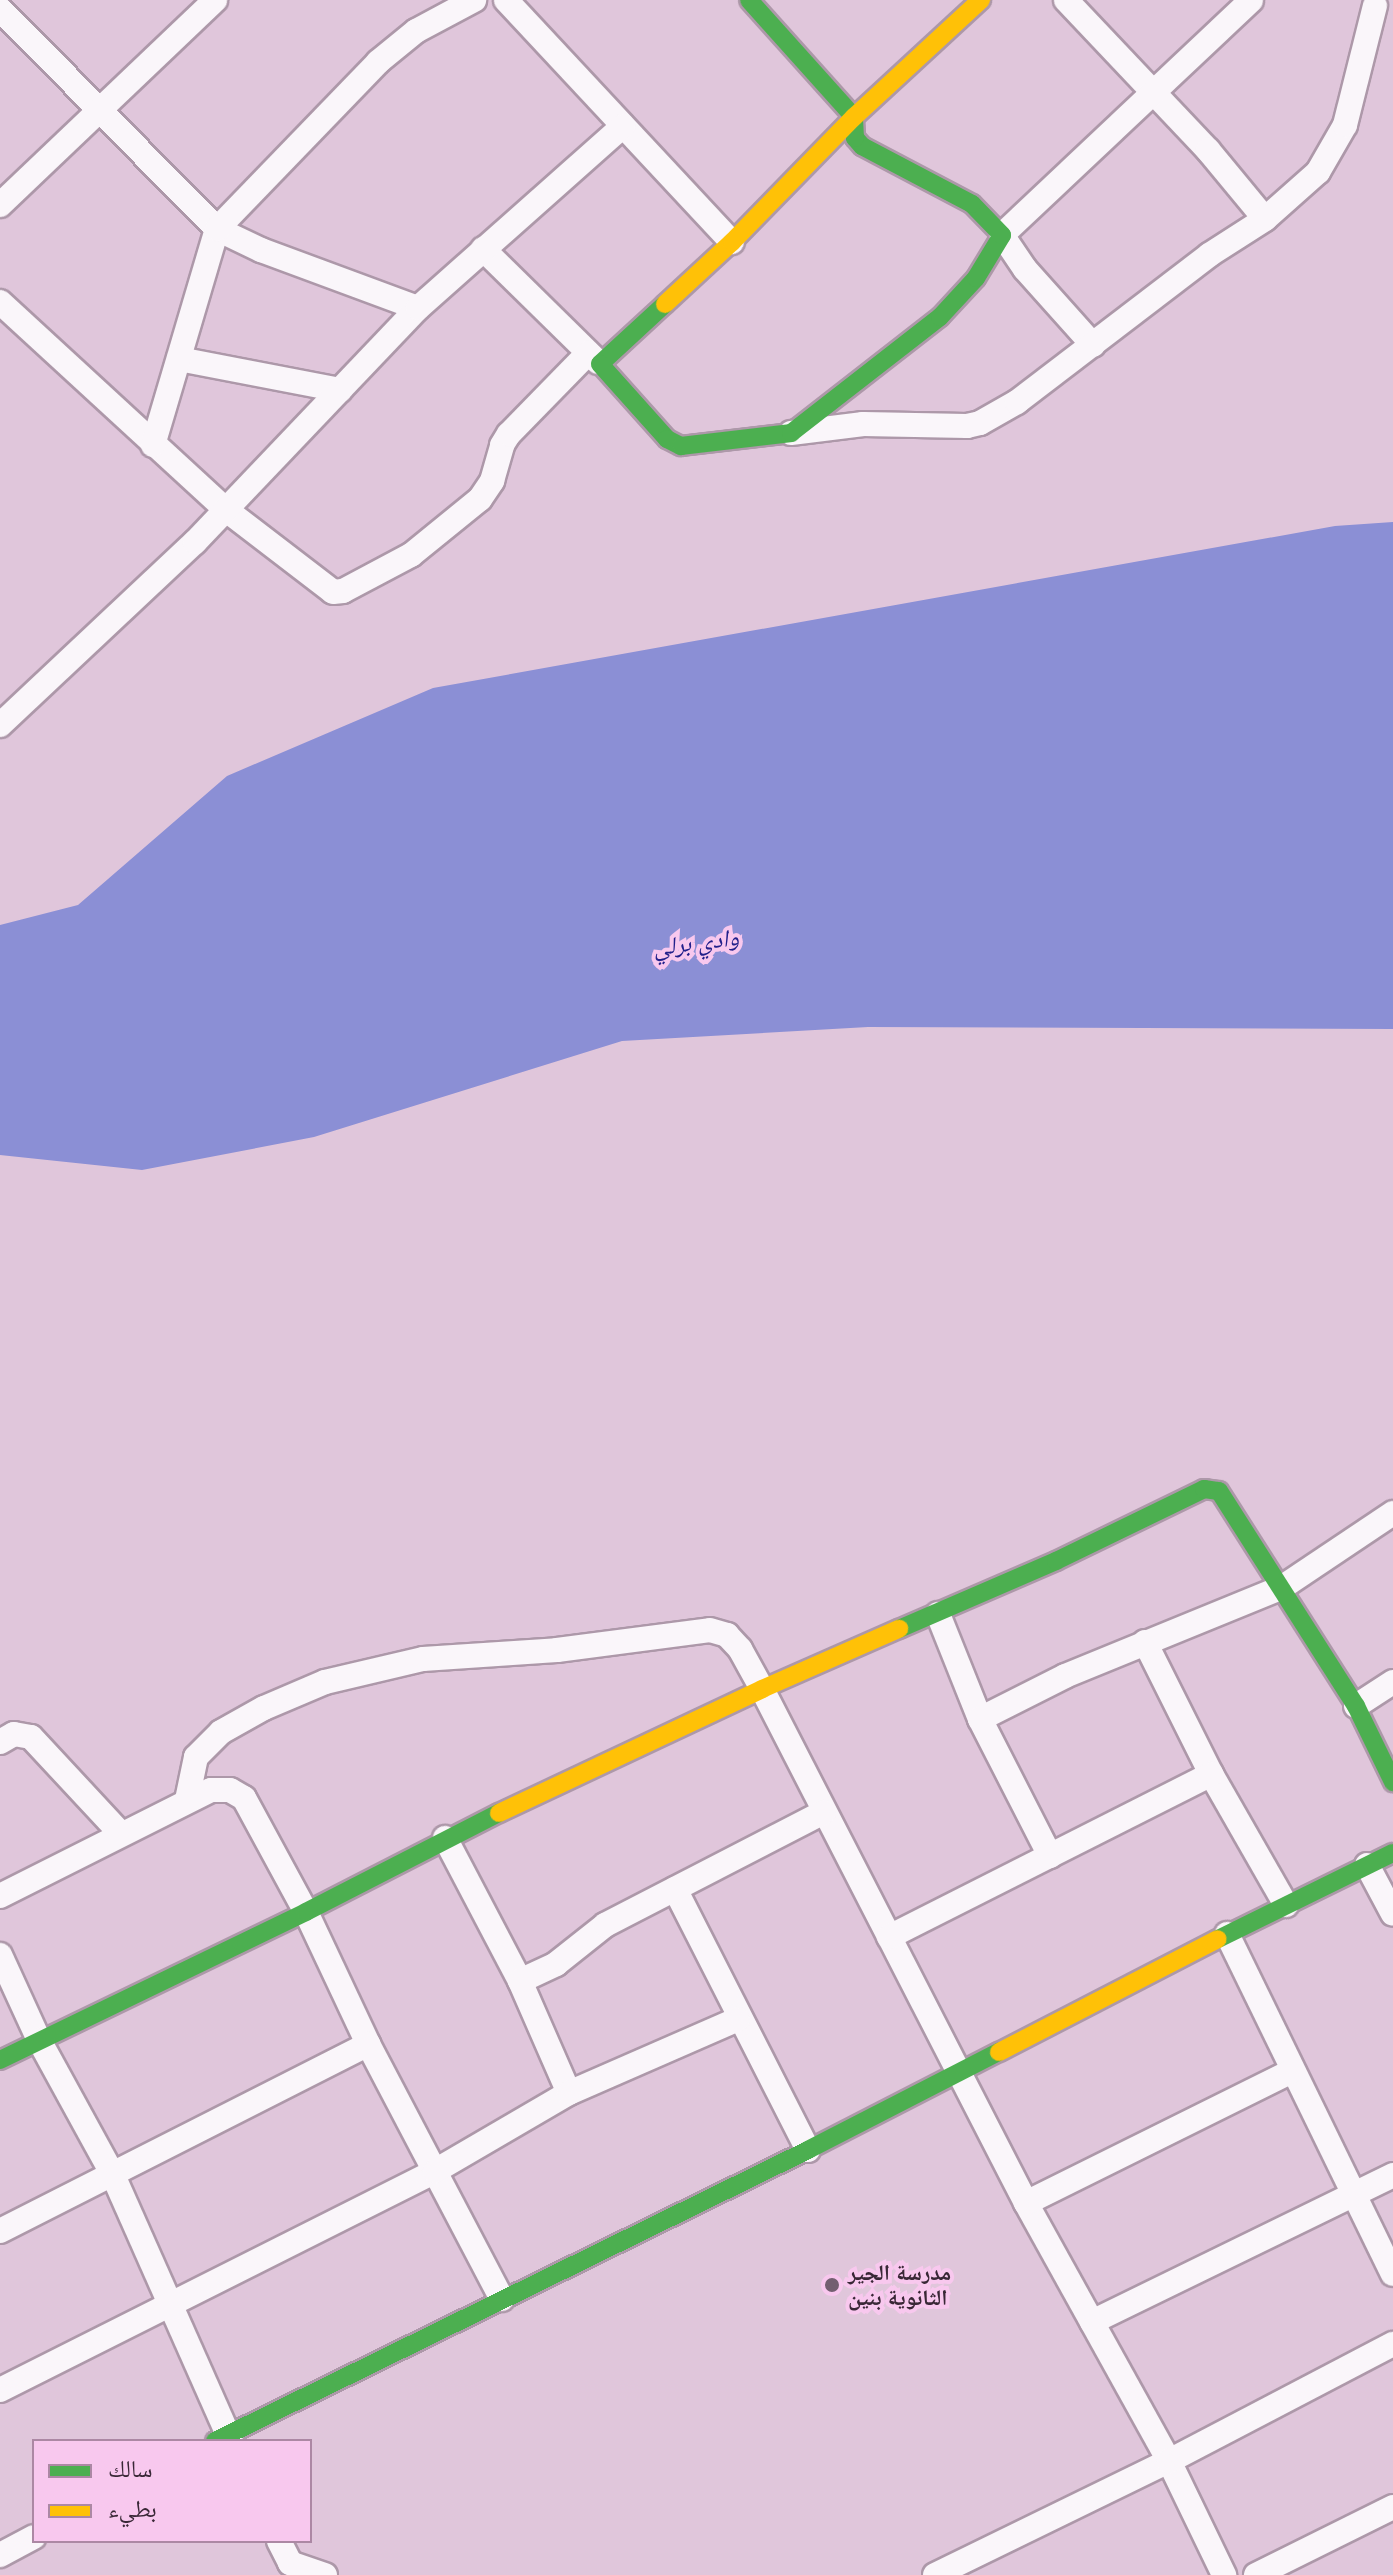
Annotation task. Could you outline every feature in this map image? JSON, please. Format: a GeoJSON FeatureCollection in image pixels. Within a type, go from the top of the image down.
{"type":"FeatureCollection","features":[{"type":"Feature","properties":{"kind":"street"},"geometry":{"type":"LineString","coordinates":[[0,205],[215,0]]}},
{"type":"Feature","properties":{"kind":"street"},"geometry":{"type":"LineString","coordinates":[[153,445],[217,229],[378,62],[416,31],[474,0]]}},
{"type":"Feature","properties":{"kind":"street"},"geometry":{"type":"LineString","coordinates":[[506,0],[732,242]]}},
{"type":"Feature","properties":{"kind":"street"},"geometry":{"type":"LineString","coordinates":[[749,0],[854,117],[855,138],[862,146],[972,204],[1002,235],[1025,269],[1093,345]]}},
{"type":"Feature","properties":{"kind":"street"},"geometry":{"type":"LineString","coordinates":[[0,302],[225,509],[333,592],[343,591],[411,555],[480,499],[492,481],[502,445],[509,434],[732,242],[854,117],[981,0]]}},
{"type":"Feature","properties":{"kind":"street"},"geometry":{"type":"LineString","coordinates":[[1066,0],[1208,150],[1265,219]]}},
{"type":"Feature","properties":{"kind":"street"},"geometry":{"type":"LineString","coordinates":[[791,433],[940,317],[976,278],[1002,235],[1251,0]]}},
{"type":"Feature","properties":{"kind":"street"},"geometry":{"type":"LineString","coordinates":[[483,249],[594,359],[667,439],[681,446],[863,424],[967,426],[980,423],[1017,402],[1209,255],[1265,219],[1318,172],[1345,125],[1380,8]]}},
{"type":"Feature","properties":{"kind":"street"},"geometry":{"type":"LineString","coordinates":[[0,9],[217,229],[261,250],[418,308]]}},
{"type":"Feature","properties":{"kind":"street"},"geometry":{"type":"LineString","coordinates":[[0,725],[112,622],[418,308],[623,126]]}},
{"type":"Feature","properties":{"kind":"street"},"geometry":{"type":"LineString","coordinates":[[179,359],[340,390]]}},
{"type":"Feature","properties":{"kind":"street"},"geometry":{"type":"LineString","coordinates":[[0,2060],[306,1912],[445,1838],[762,1689],[938,1614],[1213,1488],[1236,1515],[1356,1706],[1393,1782]]}},
{"type":"Feature","properties":{"kind":"street"},"geometry":{"type":"LineString","coordinates":[[980,1719],[1145,1642],[1281,1588],[1393,1513]]}},
{"type":"Feature","properties":{"kind":"street"},"geometry":{"type":"LineString","coordinates":[[938,1614],[980,1719],[1050,1856]]}},
{"type":"Feature","properties":{"kind":"street"},"geometry":{"type":"LineString","coordinates":[[187,1800],[196,1757],[221,1732],[304,1689],[423,1659],[557,1650],[710,1630],[727,1635],[740,1649],[762,1689],[1026,2203],[1169,2461],[1224,2575]]}},
{"type":"Feature","properties":{"kind":"street"},"geometry":{"type":"LineString","coordinates":[[1145,1642],[1211,1774],[1286,1905]]}},
{"type":"Feature","properties":{"kind":"street"},"geometry":{"type":"LineString","coordinates":[[1356,1706],[1393,1682]]}},
{"type":"Feature","properties":{"kind":"street"},"geometry":{"type":"LineString","coordinates":[[0,1742],[14,1734],[31,1737],[121,1834]]}},
{"type":"Feature","properties":{"kind":"street"},"geometry":{"type":"LineString","coordinates":[[889,1937],[1211,1774]]}},
{"type":"Feature","properties":{"kind":"street"},"geometry":{"type":"LineString","coordinates":[[0,1896],[211,1790],[230,1790],[244,1798],[306,1912],[368,2044],[502,2299]]}},
{"type":"Feature","properties":{"kind":"street"},"geometry":{"type":"LineString","coordinates":[[520,1981],[556,1964],[605,1925],[824,1812]]}},
{"type":"Feature","properties":{"kind":"street"},"geometry":{"type":"LineString","coordinates":[[445,1838],[520,1981],[569,2093]]}},
{"type":"Feature","properties":{"kind":"street"},"geometry":{"type":"LineString","coordinates":[[0,1955],[39,2040],[113,2175],[171,2302],[225,2439],[502,2299],[808,2150],[1227,1934],[1393,1853]]}},
{"type":"Feature","properties":{"kind":"street"},"geometry":{"type":"LineString","coordinates":[[1367,1865],[1393,1914]]}},
{"type":"Feature","properties":{"kind":"street"},"geometry":{"type":"LineString","coordinates":[[675,1889],[738,2019],[808,2150]]}},
{"type":"Feature","properties":{"kind":"street"},"geometry":{"type":"LineString","coordinates":[[1227,1934],[1393,2274]]}},
{"type":"Feature","properties":{"kind":"street"},"geometry":{"type":"LineString","coordinates":[[0,2390],[435,2171],[569,2093],[738,2019]]}},
{"type":"Feature","properties":{"kind":"street"},"geometry":{"type":"LineString","coordinates":[[0,2231],[368,2044]]}},
{"type":"Feature","properties":{"kind":"street"},"geometry":{"type":"LineString","coordinates":[[1026,2203],[1292,2071]]}},
{"type":"Feature","properties":{"kind":"street"},"geometry":{"type":"LineString","coordinates":[[1092,2322],[1393,2175]]}},
{"type":"Feature","properties":{"kind":"street"},"geometry":{"type":"LineString","coordinates":[[935,2575],[1169,2461],[1393,2344]]}},
{"type":"Feature","properties":{"kind":"street"},"geometry":{"type":"LineString","coordinates":[[1256,2575],[1393,2507]]}},
{"type":"Feature","properties":{"kind":"street"},"geometry":{"type":"LineString","coordinates":[[0,2555],[32,2538]]}},
{"type":"Feature","properties":{"kind":"street"},"geometry":{"type":"LineString","coordinates":[[279,2543],[279,2569],[325,2575]]}},
{"type":"Feature","properties":{"kind":"water","name":"وادي برلي"},"geometry":{"type":"Polygon","coordinates":[[[1393,522],[1393,1029],[868,1027],[622,1041],[314,1137],[142,1170],[0,1155],[0,925],[78,905],[227,776],[433,688],[1335,526],[1393,522]]]}},
{"type":"Feature","properties":{"kind":"traffic: fast"},"geometry":{"type":"LineString","coordinates":[[665,304],[600,364],[667,439],[681,446],[791,433],[940,317],[976,278],[1002,235],[972,204],[862,146],[855,138],[854,117],[749,0]]}},
{"type":"Feature","properties":{"kind":"traffic: fast"},"geometry":{"type":"LineString","coordinates":[[899,1629],[1056,1561],[1204,1489],[1219,1491],[1356,1706],[1393,1782]]}},
{"type":"Feature","properties":{"kind":"traffic: fast"},"geometry":{"type":"LineString","coordinates":[[0,2060],[306,1912],[499,1813]]}},
{"type":"Feature","properties":{"kind":"traffic: fast"},"geometry":{"type":"LineString","coordinates":[[1218,1939],[1393,1853]]}},
{"type":"Feature","properties":{"kind":"traffic: fast"},"geometry":{"type":"LineString","coordinates":[[219,2439],[808,2150],[999,2052]]}},
{"type":"Feature","properties":{"kind":"traffic: slow"},"geometry":{"type":"LineString","coordinates":[[665,304],[732,242],[854,117],[981,0]]}},
{"type":"Feature","properties":{"kind":"traffic: slow"},"geometry":{"type":"LineString","coordinates":[[499,1813],[762,1689],[899,1629]]}},
{"type":"Feature","properties":{"kind":"traffic: slow"},"geometry":{"type":"LineString","coordinates":[[999,2052],[1218,1939]]}},
{"type":"Feature","properties":{"kind":"place","name":"مدرسة الجير الثانوية بنين"},"geometry":{"type":"Point","coordinates":[832,2285]}}]}
